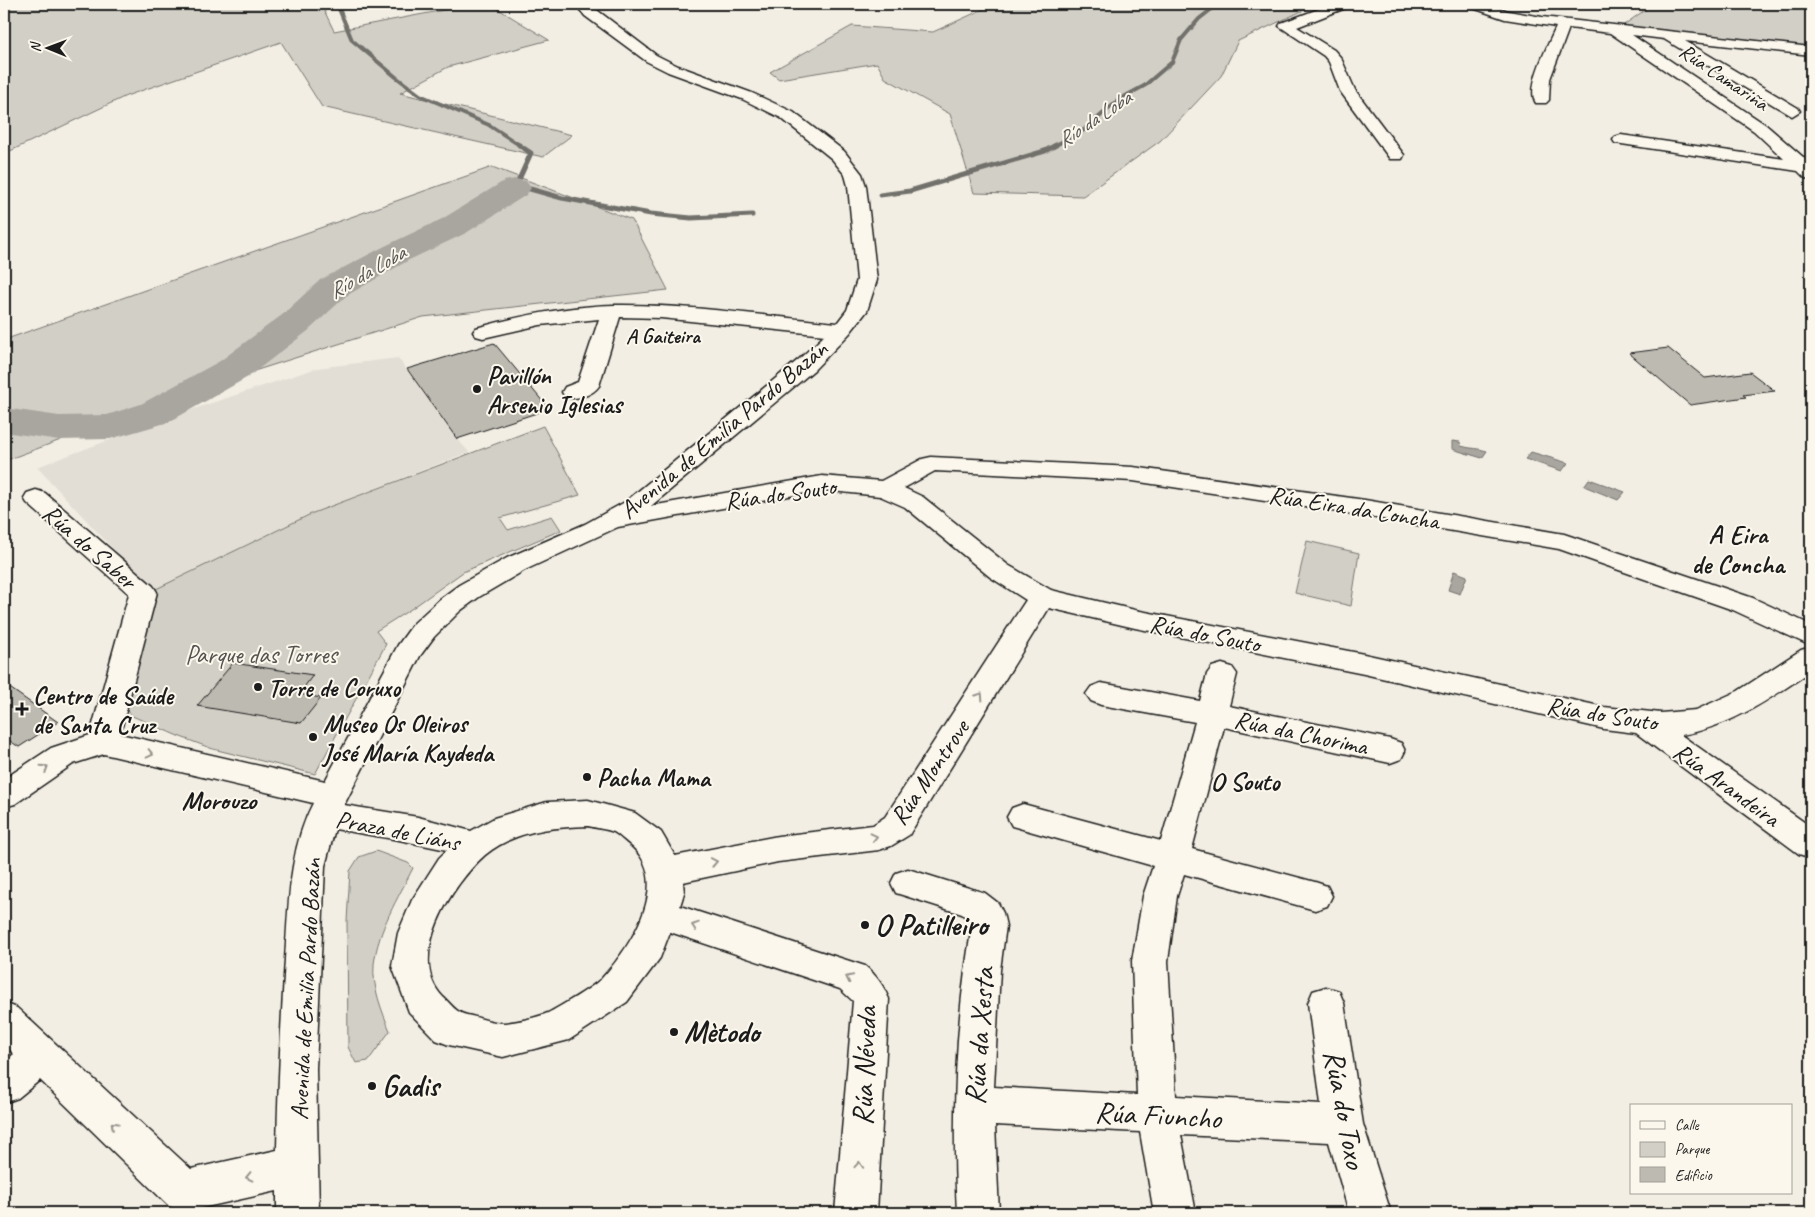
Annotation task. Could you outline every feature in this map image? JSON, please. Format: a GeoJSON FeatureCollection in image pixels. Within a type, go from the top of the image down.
{"type":"FeatureCollection","features":[{"type":"Feature","properties":{"kind":"street","name":"Avenida de Emilia Pardo Bazán"},"geometry":{"type":"LineString","coordinates":[[298,1213],[297,1069],[308,866],[328,805],[408,652],[424,630],[450,605],[469,591],[516,564],[614,520],[634,507],[806,364],[842,330],[857,311],[867,280],[857,186],[854,174],[831,150],[787,115],[748,96],[682,72],[651,58],[590,13],[582,4]]}},
{"type":"Feature","properties":{"kind":"street"},"geometry":{"type":"LineString","coordinates":[[1343,4],[1286,26],[1329,53],[1336,61],[1348,91],[1396,155]]}},
{"type":"Feature","properties":{"kind":"street"},"geometry":{"type":"LineString","coordinates":[[1474,4],[1505,15],[1564,24],[1811,51]]}},
{"type":"Feature","properties":{"kind":"street"},"geometry":{"type":"LineString","coordinates":[[1542,100],[1542,79],[1564,24]]}},
{"type":"Feature","properties":{"kind":"street","name":"Rúa Camariña"},"geometry":{"type":"LineString","coordinates":[[1614,30],[1760,128],[1808,170]]}},
{"type":"Feature","properties":{"kind":"street"},"geometry":{"type":"LineString","coordinates":[[1668,36],[1792,111]]}},
{"type":"Feature","properties":{"kind":"street","name":"Rúa Camariña"},"geometry":{"type":"LineString","coordinates":[[1621,140],[1808,170]]}},
{"type":"Feature","properties":{"kind":"street"},"geometry":{"type":"LineString","coordinates":[[1778,143],[1803,147]]}},
{"type":"Feature","properties":{"kind":"street"},"geometry":{"type":"LineString","coordinates":[[573,392],[588,386],[612,311]]}},
{"type":"Feature","properties":{"kind":"street"},"geometry":{"type":"LineString","coordinates":[[483,332],[540,319],[612,311],[661,312],[842,330]]}},
{"type":"Feature","properties":{"kind":"street","name":"Rúa Eira da Concha"},"geometry":{"type":"LineString","coordinates":[[885,489],[931,464],[1133,474],[1365,508],[1564,542],[1743,604],[1811,636]]}},
{"type":"Feature","properties":{"kind":"street","name":"Rúa do Souto"},"geometry":{"type":"LineString","coordinates":[[614,520],[822,483],[885,489],[914,502],[999,571],[1042,597],[1135,619],[1374,666],[1604,718],[1643,723],[1680,724],[1712,717],[1758,692],[1811,657]]}},
{"type":"Feature","properties":{"kind":"street","name":"Rúa do Saber"},"geometry":{"type":"LineString","coordinates":[[36,498],[143,592],[103,742]]}},
{"type":"Feature","properties":{"kind":"street","name":"Rúa Montrove"},"geometry":{"type":"LineString","coordinates":[[666,872],[778,850],[879,837],[897,826],[1042,597]]}},
{"type":"Feature","properties":{"kind":"street","name":"Rúa da Chorima"},"geometry":{"type":"LineString","coordinates":[[1175,1213],[1156,1115],[1150,961],[1160,896],[1173,857],[1222,674]]}},
{"type":"Feature","properties":{"kind":"street","name":"Rúa da Chorima"},"geometry":{"type":"LineString","coordinates":[[1101,694],[1212,714],[1390,751]]}},
{"type":"Feature","properties":{"kind":"street","name":"Rúa Arandeira"},"geometry":{"type":"LineString","coordinates":[[1643,723],[1811,844]]}},
{"type":"Feature","properties":{"kind":"street"},"geometry":{"type":"LineString","coordinates":[[4,795],[62,756],[103,742],[328,805]]}},
{"type":"Feature","properties":{"kind":"street","name":"Praza de Liáns"},"geometry":{"type":"LineString","coordinates":[[328,805],[375,822],[456,839],[474,846]]}},
{"type":"Feature","properties":{"kind":"street","name":"Praza de Liáns"},"geometry":{"type":"LineString","coordinates":[[588,813],[624,822],[648,841],[666,872],[667,893],[647,947],[614,991],[556,1028],[503,1040],[449,1028],[422,1000],[410,966],[416,933],[429,900],[451,868],[474,846],[506,826],[547,814],[588,813]]}},
{"type":"Feature","properties":{"kind":"street"},"geometry":{"type":"LineString","coordinates":[[1023,818],[1315,896]]}},
{"type":"Feature","properties":{"kind":"street","name":"Rúa da Xesta"},"geometry":{"type":"LineString","coordinates":[[908,883],[973,903],[986,913],[989,926],[982,970],[974,1105],[978,1213]]}},
{"type":"Feature","properties":{"kind":"street","name":"Rúa Néveda"},"geometry":{"type":"LineString","coordinates":[[660,914],[852,978],[864,987],[871,999],[856,1213]]}},
{"type":"Feature","properties":{"kind":"street","name":"Rúa do Toxo"},"geometry":{"type":"LineString","coordinates":[[1326,1003],[1343,1124],[1370,1213]]}},
{"type":"Feature","properties":{"kind":"street"},"geometry":{"type":"LineString","coordinates":[[4,1020],[184,1191],[297,1166]]}},
{"type":"Feature","properties":{"kind":"street"},"geometry":{"type":"LineString","coordinates":[[4,1085],[41,1056]]}},
{"type":"Feature","properties":{"kind":"street","name":"Rúa Fiuncho"},"geometry":{"type":"LineString","coordinates":[[974,1105],[1343,1124]]}},
{"type":"Feature","properties":{"kind":"shaded area"},"geometry":{"type":"Polygon","coordinates":[[[398,358],[457,439],[469,452],[313,513],[152,591],[37,467],[176,415],[317,368],[398,358]]]}},
{"type":"Feature","properties":{"kind":"shaded area"},"geometry":{"type":"Polygon","coordinates":[[[1452,441],[1460,442],[1461,446],[1468,448],[1487,451],[1482,458],[1452,449],[1452,441]]]}},
{"type":"Feature","properties":{"kind":"shaded area"},"geometry":{"type":"Polygon","coordinates":[[[1531,452],[1568,463],[1562,471],[1525,459],[1531,452]]]}},
{"type":"Feature","properties":{"kind":"shaded area"},"geometry":{"type":"Polygon","coordinates":[[[1589,479],[1625,492],[1618,500],[1584,486],[1589,479]]]}},
{"type":"Feature","properties":{"kind":"shaded area"},"geometry":{"type":"Polygon","coordinates":[[[1454,571],[1467,576],[1460,594],[1448,590],[1454,571]]]}},
{"type":"Feature","properties":{"kind":"green space"},"geometry":{"type":"Polygon","coordinates":[[[4,4],[321,4],[334,31],[476,4],[490,4],[549,40],[448,67],[400,93],[572,135],[543,157],[322,107],[281,42],[126,96],[4,154],[4,4]]]}},
{"type":"Feature","properties":{"kind":"green space"},"geometry":{"type":"Polygon","coordinates":[[[984,4],[1317,4],[1238,41],[1221,76],[1160,141],[1083,196],[974,193],[950,114],[885,78],[877,63],[779,79],[770,72],[852,26],[933,32],[986,8],[984,4]]]}},
{"type":"Feature","properties":{"kind":"green space"},"geometry":{"type":"Polygon","coordinates":[[[1677,4],[1788,4],[1811,7],[1811,47],[1621,27],[1649,7],[1677,4]]]}},
{"type":"Feature","properties":{"kind":"green space"},"geometry":{"type":"Polygon","coordinates":[[[492,167],[632,220],[668,290],[423,317],[201,388],[4,461],[4,340],[492,167]]]}},
{"type":"Feature","properties":{"kind":"green space","name":"Parque das Torres"},"geometry":{"type":"Polygon","coordinates":[[[543,426],[580,495],[500,518],[508,530],[552,516],[561,530],[463,572],[376,631],[386,644],[315,774],[213,749],[130,715],[120,698],[152,591],[313,513],[543,426]]]}},
{"type":"Feature","properties":{"kind":"green space"},"geometry":{"type":"Polygon","coordinates":[[[1307,541],[1359,553],[1351,606],[1295,593],[1307,541]]]}},
{"type":"Feature","properties":{"kind":"green space"},"geometry":{"type":"Polygon","coordinates":[[[376,851],[408,863],[413,868],[384,927],[374,964],[376,990],[390,1031],[368,1061],[356,1063],[348,1047],[347,921],[350,871],[359,857],[376,851]]]}},
{"type":"Feature","properties":{"kind":"building","name":"Pavillón Arsenio Iglesias"},"geometry":{"type":"Polygon","coordinates":[[[494,343],[549,409],[457,439],[407,369],[494,343]]]}},
{"type":"Feature","properties":{"kind":"building"},"geometry":{"type":"Polygon","coordinates":[[[1668,348],[1705,378],[1750,372],[1775,391],[1690,405],[1629,353],[1668,348]]]}},
{"type":"Feature","properties":{"kind":"building","name":"Torre de Coruxo"},"geometry":{"type":"Polygon","coordinates":[[[233,663],[313,675],[299,694],[321,698],[301,723],[197,706],[233,663]]]}},
{"type":"Feature","properties":{"kind":"building","name":"Centro de Saúde de Santa Cruz"},"geometry":{"type":"Polygon","coordinates":[[[4,684],[58,722],[19,747],[4,737],[4,684]]]}},
{"type":"Feature","properties":{"kind":"waterway"},"geometry":{"type":"LineString","coordinates":[[337,4],[352,40],[396,77],[420,95],[489,125],[521,146]]}},
{"type":"Feature","properties":{"kind":"waterway","name":"Río da Loba"},"geometry":{"type":"LineString","coordinates":[[1054,146],[1084,130],[1120,99],[1144,86],[1172,62],[1181,40],[1199,19],[1213,8],[1213,4]]}},
{"type":"Feature","properties":{"kind":"waterway","name":"Río da Loba"},"geometry":{"type":"LineString","coordinates":[[519,145],[531,153],[515,188],[530,189],[562,198],[651,214],[691,218],[752,215]]}},
{"type":"Feature","properties":{"kind":"waterway","name":"Río da Loba"},"geometry":{"type":"LineString","coordinates":[[880,195],[910,191],[1045,151],[1056,145]]}},
{"type":"Feature","properties":{"kind":"waterway","name":"Río da Loba"},"geometry":{"type":"LineString","coordinates":[[4,420],[59,428],[110,427],[155,413],[234,369],[295,323],[333,288],[397,253],[454,226],[515,188]]}},
{"type":"Feature","properties":{"kind":"place","name":"Pavillón Arsenio Iglesias"},"geometry":{"type":"Point","coordinates":[477,389]}},
{"type":"Feature","properties":{"kind":"place","name":"Torre de Coruxo"},"geometry":{"type":"Point","coordinates":[258,687]}},
{"type":"Feature","properties":{"kind":"place","name":"Centro de Saúde de Santa Cruz"},"geometry":{"type":"Point","coordinates":[22,709]}},
{"type":"Feature","properties":{"kind":"place","name":"Museo Os Oleiros José María Kaydeda"},"geometry":{"type":"Point","coordinates":[313,737]}},
{"type":"Feature","properties":{"kind":"place","name":"Pacha Mama"},"geometry":{"type":"Point","coordinates":[587,777]}},
{"type":"Feature","properties":{"kind":"place","name":"O Patilleiro"},"geometry":{"type":"Point","coordinates":[865,925]}},
{"type":"Feature","properties":{"kind":"place","name":"Mètodo"},"geometry":{"type":"Point","coordinates":[674,1032]}},
{"type":"Feature","properties":{"kind":"place","name":"Gadis"},"geometry":{"type":"Point","coordinates":[372,1086]}},
{"type":"Feature","properties":{"kind":"district","name":"A Gaiteira"},"geometry":{"type":"Point","coordinates":[663,336]}},
{"type":"Feature","properties":{"kind":"district","name":"A Eira de Concha"},"geometry":{"type":"Point","coordinates":[1738,549]}},
{"type":"Feature","properties":{"kind":"district","name":"O Souto"},"geometry":{"type":"Point","coordinates":[1245,781]}},
{"type":"Feature","properties":{"kind":"district","name":"Morouzo"},"geometry":{"type":"Point","coordinates":[219,800]}}]}
